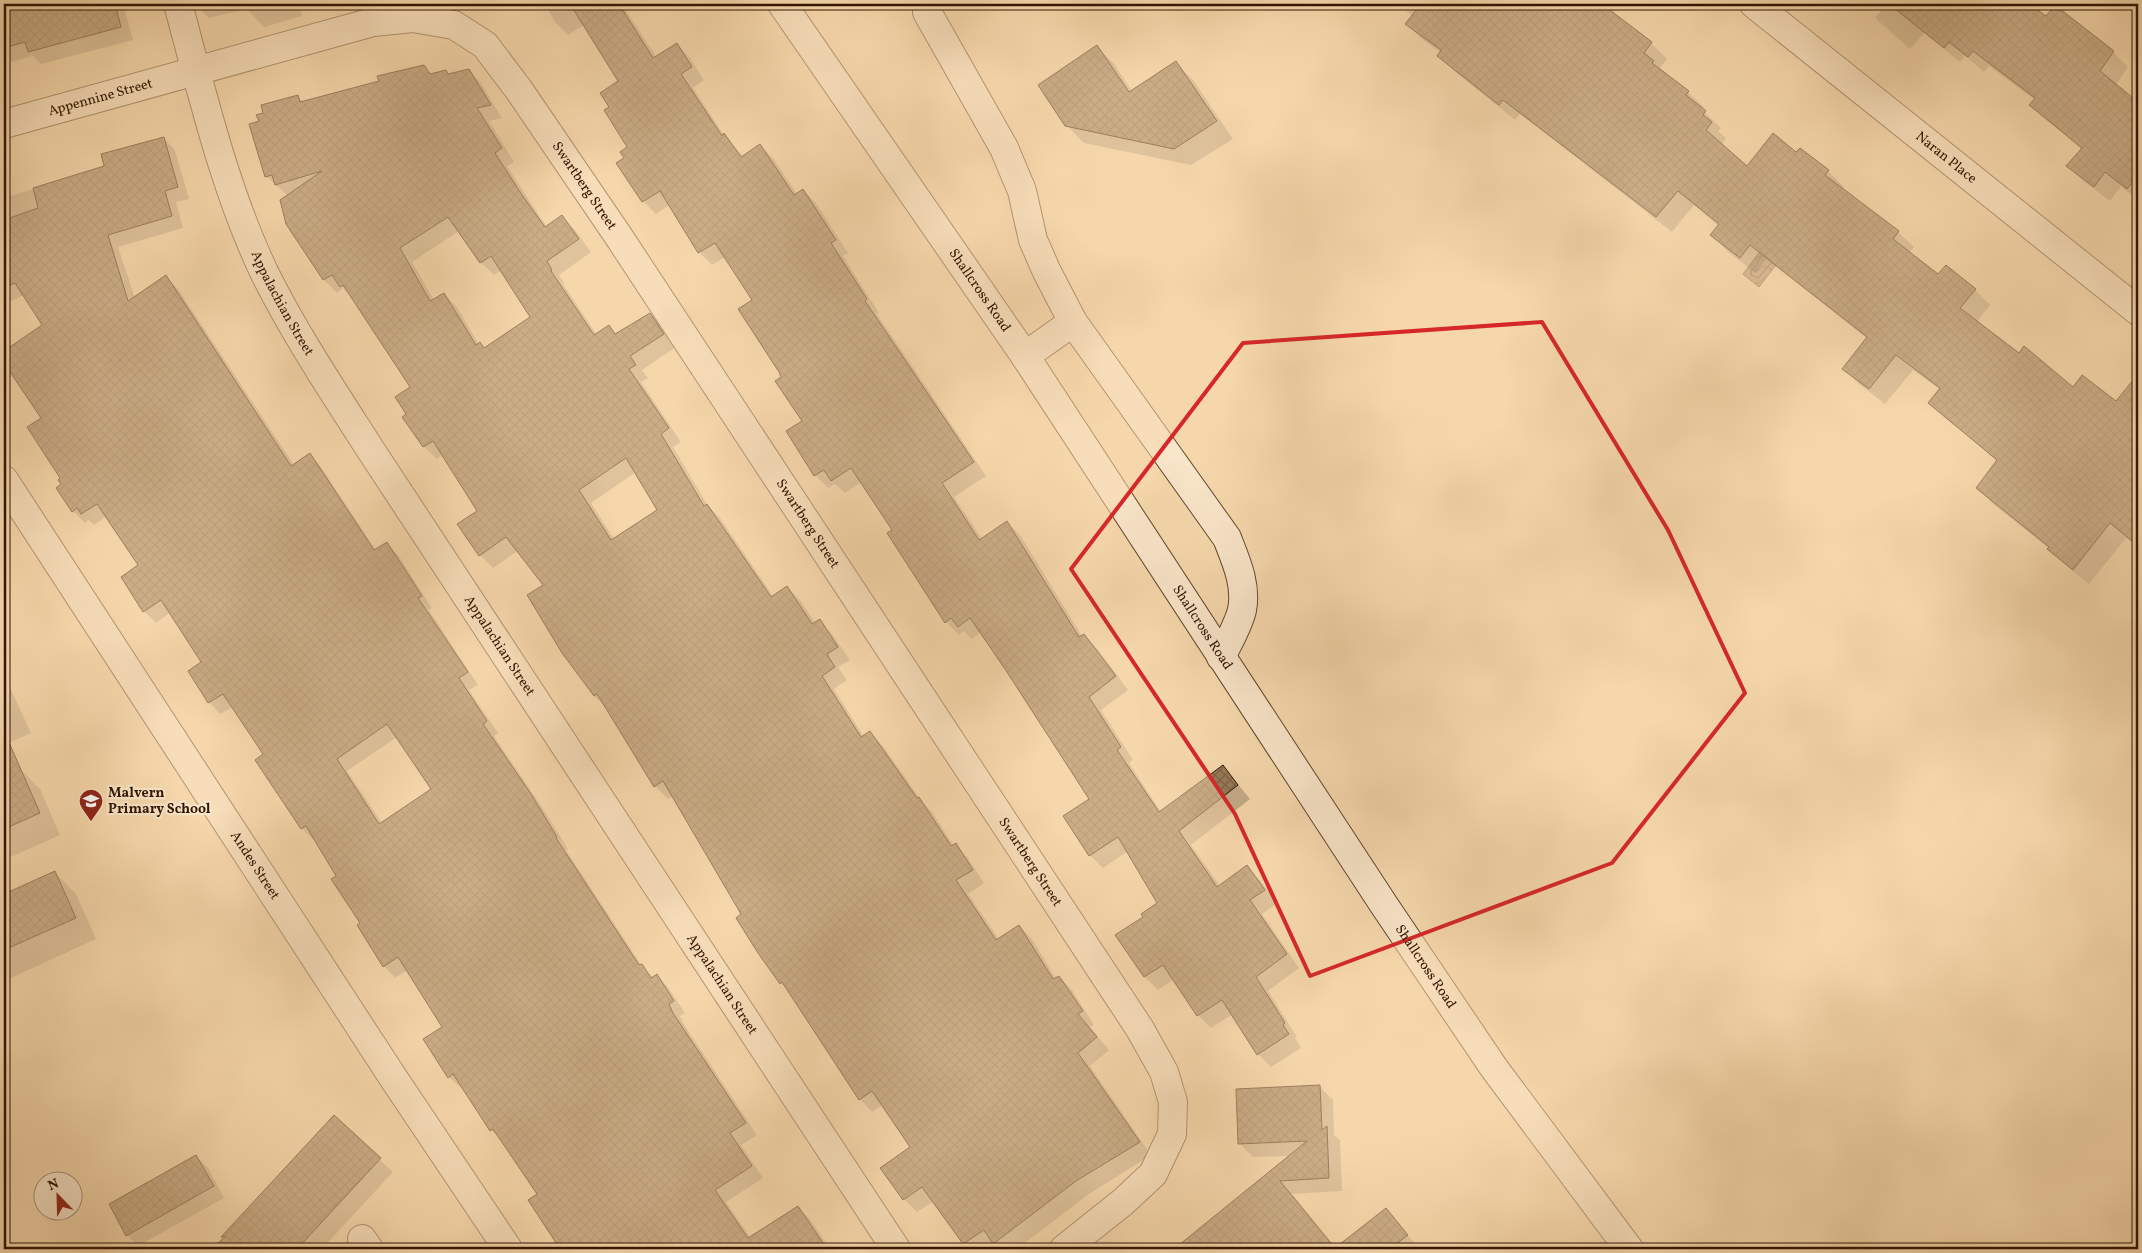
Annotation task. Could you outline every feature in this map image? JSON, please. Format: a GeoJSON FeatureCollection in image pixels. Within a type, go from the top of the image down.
{"type":"FeatureCollection","features":[{"type":"Feature","properties":{"kind":"street","name":"Appalachian Street"},"geometry":{"type":"LineString","coordinates":[[178,4],[230,187],[265,273],[305,346],[896,1249]]}},
{"type":"Feature","properties":{"kind":"street","name":"Shallcross Road"},"geometry":{"type":"LineString","coordinates":[[782,4],[1025,356],[1384,905],[1616,1245]]}},
{"type":"Feature","properties":{"kind":"street","name":"Naran Place"},"geometry":{"type":"LineString","coordinates":[[1754,4],[2138,311]]}},
{"type":"Feature","properties":{"kind":"street"},"geometry":{"type":"LineString","coordinates":[[927,12],[1004,148],[1022,191],[1033,240],[1073,322],[1227,538],[1239,569],[1244,593],[1242,612],[1221,658]]}},
{"type":"Feature","properties":{"kind":"street","name":"Swartberg Street"},"geometry":{"type":"LineString","coordinates":[[196,70],[373,22],[414,18],[454,25],[486,45],[519,90],[619,237],[1140,1028],[1164,1072],[1173,1102],[1172,1134],[1154,1174],[1123,1202],[1064,1249]]}},
{"type":"Feature","properties":{"kind":"street","name":"Appennine Street"},"geometry":{"type":"LineString","coordinates":[[4,124],[196,70]]}},
{"type":"Feature","properties":{"kind":"street"},"geometry":{"type":"LineString","coordinates":[[1025,356],[1073,322]]}},
{"type":"Feature","properties":{"kind":"street","name":"Andes Street"},"geometry":{"type":"LineString","coordinates":[[4,480],[394,1079],[508,1249]]}},
{"type":"Feature","properties":{"kind":"highlighted area"},"geometry":{"type":"Polygon","coordinates":[[[1542,322],[1668,530],[1745,693],[1612,863],[1310,976],[1235,814],[1071,569],[1243,343],[1542,322]]]}},
{"type":"Feature","properties":{"kind":"water"},"geometry":{"type":"Polygon","coordinates":[[[1768,241],[1785,253],[1759,287],[1743,274],[1768,241]]]}},
{"type":"Feature","properties":{"kind":"building"},"geometry":{"type":"Polygon","coordinates":[[[25,4],[115,4],[121,27],[28,52],[25,42],[4,48],[4,9],[25,4]]]}},
{"type":"Feature","properties":{"kind":"building"},"geometry":{"type":"Polygon","coordinates":[[[570,4],[619,4],[653,58],[677,43],[692,67],[681,74],[722,136],[724,133],[741,157],[760,144],[794,195],[803,189],[836,240],[831,243],[867,299],[865,301],[974,462],[942,483],[979,540],[1007,521],[1079,637],[1084,634],[1116,676],[1089,697],[1121,747],[1117,750],[1159,812],[1223,765],[1238,785],[1179,831],[1217,887],[1247,865],[1265,890],[1250,900],[1287,954],[1256,977],[1285,1023],[1283,1025],[1289,1034],[1257,1055],[1222,1000],[1197,1016],[1163,965],[1144,977],[1115,935],[1143,917],[1141,914],[1157,903],[1118,837],[1089,856],[1063,816],[1089,799],[970,618],[958,627],[951,618],[945,623],[887,533],[892,530],[851,468],[831,481],[824,470],[814,476],[786,431],[802,421],[775,381],[781,377],[779,372],[738,309],[752,300],[715,243],[698,253],[660,191],[642,202],[616,163],[624,158],[620,152],[627,147],[604,110],[609,107],[600,93],[618,81],[570,4]]]}},
{"type":"Feature","properties":{"kind":"building"},"geometry":{"type":"Polygon","coordinates":[[[1421,4],[1602,4],[1652,42],[1644,53],[1654,61],[1652,63],[1689,91],[1686,95],[1706,111],[1703,115],[1712,122],[1706,130],[1747,166],[1773,133],[1796,152],[1800,148],[1829,170],[1825,175],[1899,231],[1893,239],[1938,274],[1946,265],[1976,289],[1960,308],[2019,353],[2024,346],[2073,387],[2082,375],[2116,401],[2138,374],[2138,546],[2110,523],[2073,570],[2047,549],[2049,547],[1976,488],[1997,460],[1928,403],[1940,388],[1896,355],[1869,389],[1842,369],[1867,337],[1750,245],[1740,258],[1710,235],[1719,224],[1678,191],[1656,217],[1503,100],[1499,105],[1437,56],[1441,50],[1405,24],[1421,4]]]}},
{"type":"Feature","properties":{"kind":"building"},"geometry":{"type":"Polygon","coordinates":[[[1889,4],[2029,4],[2046,16],[2055,5],[2114,51],[2100,71],[2138,102],[2138,175],[2127,189],[2105,172],[2094,187],[2066,166],[2082,148],[2029,105],[2035,98],[1973,51],[1968,57],[1949,42],[1944,48],[1889,4]]]}},
{"type":"Feature","properties":{"kind":"building"},"geometry":{"type":"Polygon","coordinates":[[[1097,45],[1129,92],[1176,61],[1217,121],[1174,149],[1065,126],[1038,85],[1097,45]]]}},
{"type":"Feature","properties":{"kind":"building"},"geometry":{"type":"Polygon","coordinates":[[[424,65],[430,74],[446,70],[448,74],[469,69],[491,105],[477,108],[502,148],[495,153],[522,195],[545,227],[562,215],[579,239],[547,261],[551,271],[594,335],[609,325],[615,334],[650,313],[664,334],[630,356],[636,365],[629,369],[669,428],[661,434],[704,506],[707,504],[771,597],[787,586],[812,624],[820,619],[838,647],[827,654],[835,667],[822,676],[861,737],[870,731],[917,798],[919,797],[951,846],[956,843],[973,870],[956,880],[996,940],[1019,925],[1053,979],[1059,976],[1083,1011],[1078,1014],[1097,1037],[1078,1053],[1140,1142],[1076,1181],[993,1244],[984,1230],[963,1244],[922,1187],[903,1200],[880,1168],[910,1147],[872,1091],[859,1100],[782,982],[780,984],[736,918],[741,914],[663,781],[654,787],[597,694],[594,696],[562,653],[527,595],[543,585],[506,537],[479,556],[457,524],[477,511],[433,441],[423,447],[402,417],[406,414],[395,397],[410,387],[343,285],[340,287],[332,275],[323,280],[286,224],[280,200],[322,171],[275,185],[272,175],[265,177],[249,124],[259,121],[256,115],[263,113],[261,105],[298,95],[300,102],[379,81],[377,76],[424,65]],[[448,217],[400,248],[430,301],[444,293],[476,345],[480,342],[484,348],[530,317],[491,256],[480,263],[448,217]],[[626,458],[579,490],[611,540],[657,510],[626,458]]]}},
{"type":"Feature","properties":{"kind":"building"},"geometry":{"type":"Polygon","coordinates":[[[164,137],[178,187],[165,191],[172,216],[108,235],[128,301],[166,275],[291,466],[310,453],[374,550],[387,542],[422,596],[418,598],[468,672],[459,678],[487,721],[483,724],[531,794],[556,838],[639,965],[642,964],[651,978],[657,974],[674,1001],[669,1004],[673,1013],[746,1123],[730,1133],[752,1166],[715,1190],[748,1238],[798,1206],[827,1249],[560,1249],[528,1200],[537,1194],[493,1129],[490,1131],[453,1074],[448,1078],[423,1039],[442,1027],[398,957],[383,967],[357,925],[360,923],[331,879],[336,876],[306,826],[301,829],[255,760],[263,754],[223,694],[208,703],[188,671],[201,662],[161,600],[143,612],[121,577],[138,565],[97,504],[81,514],[77,508],[72,512],[56,488],[61,484],[58,480],[60,478],[27,427],[41,418],[4,363],[4,351],[42,325],[15,283],[4,288],[4,220],[38,208],[33,188],[104,166],[101,154],[164,137]],[[387,724],[337,759],[379,824],[431,789],[387,724]]]}},
{"type":"Feature","properties":{"kind":"building"},"geometry":{"type":"Polygon","coordinates":[[[4,731],[40,813],[4,829],[4,731]]]}},
{"type":"Feature","properties":{"kind":"building"},"geometry":{"type":"Polygon","coordinates":[[[55,871],[76,918],[4,950],[4,894],[55,871]]]}},
{"type":"Feature","properties":{"kind":"building"},"geometry":{"type":"Polygon","coordinates":[[[1320,1085],[1322,1130],[1327,1126],[1329,1178],[1280,1181],[1335,1248],[1386,1208],[1408,1235],[1390,1249],[1174,1249],[1307,1141],[1238,1144],[1236,1089],[1320,1085]]]}},
{"type":"Feature","properties":{"kind":"building"},"geometry":{"type":"Polygon","coordinates":[[[334,1115],[381,1158],[297,1249],[212,1249],[225,1237],[221,1237],[334,1115]]]}},
{"type":"Feature","properties":{"kind":"building"},"geometry":{"type":"Polygon","coordinates":[[[196,1155],[214,1186],[126,1236],[109,1204],[196,1155]]]}},
{"type":"Feature","properties":{"kind":"place","name":"Malvern Primary School"},"geometry":{"type":"Point","coordinates":[91,822]}}]}
